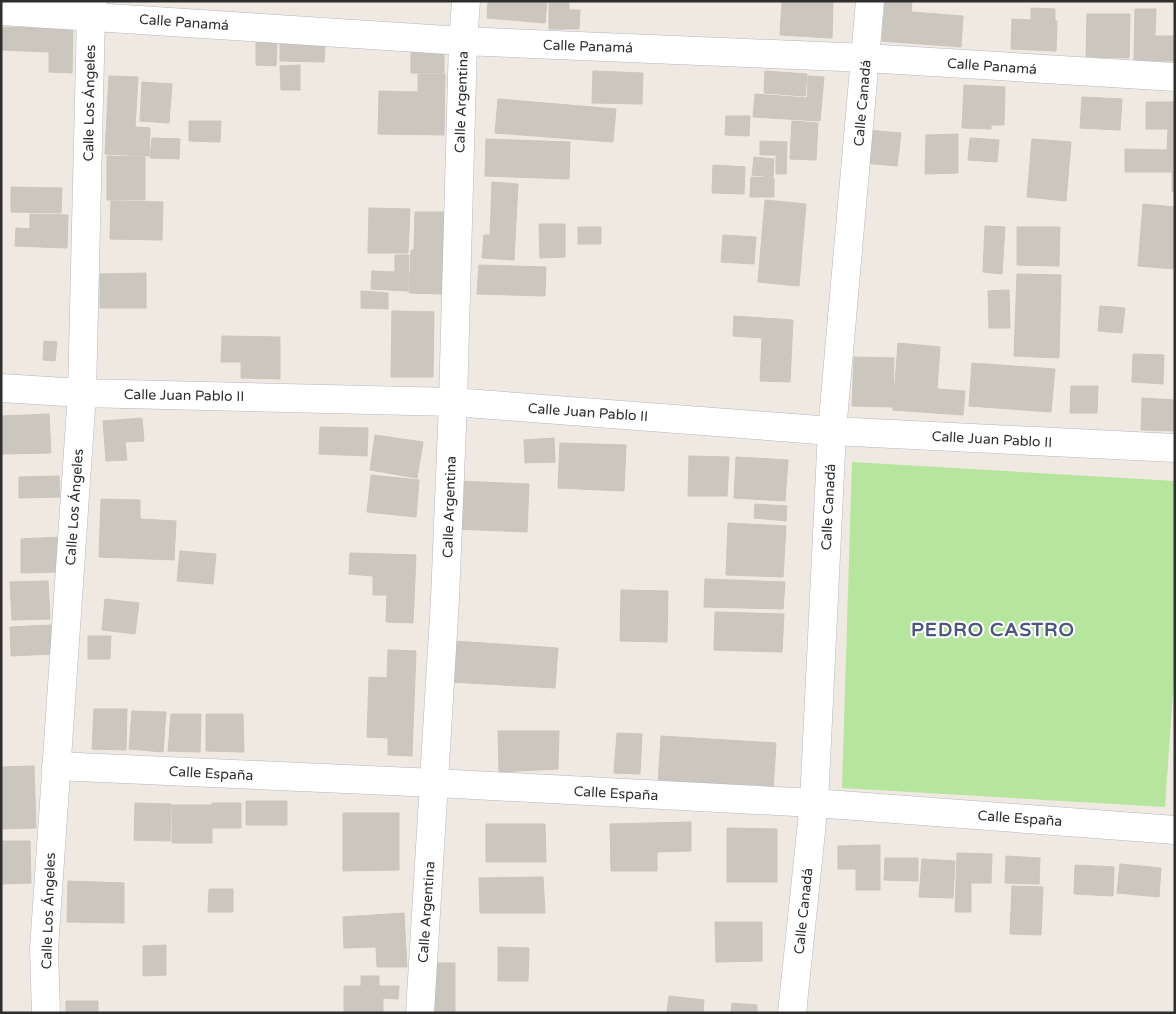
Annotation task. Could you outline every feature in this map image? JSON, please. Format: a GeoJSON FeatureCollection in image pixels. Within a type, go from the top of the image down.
{"type":"FeatureCollection","features":[{"type":"Feature","properties":{"kind":"street","name":"Calle Argentina"},"geometry":{"type":"LineString","coordinates":[[420,1013],[445,599],[453,402],[463,41],[466,1]]}},
{"type":"Feature","properties":{"kind":"street","name":"Calle Canadá"},"geometry":{"type":"LineString","coordinates":[[792,1013],[814,804],[832,431],[870,1]]}},
{"type":"Feature","properties":{"kind":"street","name":"Calle Panamá"},"geometry":{"type":"LineString","coordinates":[[1,11],[92,8],[463,41],[866,58],[1175,77]]}},
{"type":"Feature","properties":{"kind":"street","name":"Calle Los Ángeles"},"geometry":{"type":"LineString","coordinates":[[46,1013],[44,949],[82,393],[92,8]]}},
{"type":"Feature","properties":{"kind":"street","name":"Calle Juan Pablo II"},"geometry":{"type":"LineString","coordinates":[[1,388],[82,393],[453,402],[832,431],[1175,448]]}},
{"type":"Feature","properties":{"kind":"street","name":"Calle España"},"geometry":{"type":"LineString","coordinates":[[56,766],[435,783],[814,804],[1175,830]]}},
{"type":"Feature","properties":{"kind":"green space"},"geometry":{"type":"Polygon","coordinates":[[[852,462],[1175,481],[1175,662],[1165,807],[842,788],[852,462]]]}},
{"type":"Feature","properties":{"kind":"building"},"geometry":{"type":"Polygon","coordinates":[[[488,1],[547,1],[545,23],[487,18],[488,1]]]}},
{"type":"Feature","properties":{"kind":"building"},"geometry":{"type":"Polygon","coordinates":[[[549,1],[569,1],[569,10],[580,10],[579,29],[549,29],[549,1]]]}},
{"type":"Feature","properties":{"kind":"building"},"geometry":{"type":"Polygon","coordinates":[[[782,1],[833,1],[832,38],[780,35],[782,1]]]}},
{"type":"Feature","properties":{"kind":"building"},"geometry":{"type":"Polygon","coordinates":[[[885,1],[912,1],[911,12],[963,16],[961,47],[882,41],[885,1]]]}},
{"type":"Feature","properties":{"kind":"building"},"geometry":{"type":"Polygon","coordinates":[[[1031,8],[1055,9],[1055,21],[1057,21],[1056,51],[1011,49],[1012,19],[1031,20],[1031,8]]]}},
{"type":"Feature","properties":{"kind":"building"},"geometry":{"type":"Polygon","coordinates":[[[1135,9],[1156,9],[1155,36],[1175,36],[1175,61],[1134,61],[1135,9]]]}},
{"type":"Feature","properties":{"kind":"building"},"geometry":{"type":"Polygon","coordinates":[[[1087,14],[1130,14],[1129,58],[1086,57],[1087,14]]]}},
{"type":"Feature","properties":{"kind":"building"},"geometry":{"type":"Polygon","coordinates":[[[1,27],[73,29],[72,73],[49,72],[49,52],[1,50],[1,27]]]}},
{"type":"Feature","properties":{"kind":"building"},"geometry":{"type":"Polygon","coordinates":[[[256,42],[277,43],[276,66],[256,65],[256,42]]]}},
{"type":"Feature","properties":{"kind":"building"},"geometry":{"type":"Polygon","coordinates":[[[280,44],[325,46],[324,62],[280,61],[280,44]]]}},
{"type":"Feature","properties":{"kind":"building"},"geometry":{"type":"Polygon","coordinates":[[[411,49],[444,49],[444,73],[411,73],[411,49]]]}},
{"type":"Feature","properties":{"kind":"building"},"geometry":{"type":"Polygon","coordinates":[[[300,65],[300,90],[281,90],[280,66],[300,65]]]}},
{"type":"Feature","properties":{"kind":"building"},"geometry":{"type":"Polygon","coordinates":[[[593,71],[643,73],[642,104],[592,103],[593,71]]]}},
{"type":"Feature","properties":{"kind":"building"},"geometry":{"type":"Polygon","coordinates":[[[765,71],[807,74],[805,96],[764,93],[765,71]]]}},
{"type":"Feature","properties":{"kind":"building"},"geometry":{"type":"Polygon","coordinates":[[[418,74],[445,74],[444,135],[378,134],[379,91],[418,92],[418,74]]]}},
{"type":"Feature","properties":{"kind":"building"},"geometry":{"type":"Polygon","coordinates":[[[109,76],[138,77],[135,127],[150,128],[149,156],[105,154],[109,76]]]}},
{"type":"Feature","properties":{"kind":"building"},"geometry":{"type":"Polygon","coordinates":[[[808,76],[824,77],[820,121],[753,117],[755,94],[807,98],[808,76]]]}},
{"type":"Feature","properties":{"kind":"building"},"geometry":{"type":"Polygon","coordinates":[[[142,82],[172,84],[169,123],[140,121],[142,82]]]}},
{"type":"Feature","properties":{"kind":"building"},"geometry":{"type":"Polygon","coordinates":[[[964,85],[1005,87],[1004,125],[991,125],[991,129],[962,128],[964,85]]]}},
{"type":"Feature","properties":{"kind":"building"},"geometry":{"type":"Polygon","coordinates":[[[1082,97],[1122,99],[1120,130],[1080,128],[1082,97]]]}},
{"type":"Feature","properties":{"kind":"building"},"geometry":{"type":"Polygon","coordinates":[[[498,99],[616,109],[613,142],[495,133],[498,99]]]}},
{"type":"Feature","properties":{"kind":"building"},"geometry":{"type":"Polygon","coordinates":[[[1146,102],[1175,102],[1175,192],[1172,192],[1172,172],[1125,172],[1125,149],[1167,150],[1168,129],[1146,129],[1146,102]]]}},
{"type":"Feature","properties":{"kind":"building"},"geometry":{"type":"Polygon","coordinates":[[[726,116],[750,116],[749,136],[725,135],[726,116]]]}},
{"type":"Feature","properties":{"kind":"building"},"geometry":{"type":"Polygon","coordinates":[[[189,121],[221,121],[220,142],[189,141],[189,121]]]}},
{"type":"Feature","properties":{"kind":"building"},"geometry":{"type":"Polygon","coordinates":[[[792,121],[818,123],[816,160],[790,159],[792,121]]]}},
{"type":"Feature","properties":{"kind":"building"},"geometry":{"type":"Polygon","coordinates":[[[867,130],[901,133],[897,166],[864,163],[867,130]]]}},
{"type":"Feature","properties":{"kind":"building"},"geometry":{"type":"Polygon","coordinates":[[[958,134],[958,173],[925,174],[926,135],[958,134]]]}},
{"type":"Feature","properties":{"kind":"building"},"geometry":{"type":"Polygon","coordinates":[[[152,138],[180,139],[179,159],[150,158],[152,138]]]}},
{"type":"Feature","properties":{"kind":"building"},"geometry":{"type":"Polygon","coordinates":[[[970,138],[999,140],[997,162],[968,160],[970,138]]]}},
{"type":"Feature","properties":{"kind":"building"},"geometry":{"type":"Polygon","coordinates":[[[486,139],[570,142],[569,179],[485,176],[486,139]]]}},
{"type":"Feature","properties":{"kind":"building"},"geometry":{"type":"Polygon","coordinates":[[[1032,139],[1071,142],[1066,201],[1027,197],[1032,139]]]}},
{"type":"Feature","properties":{"kind":"building"},"geometry":{"type":"Polygon","coordinates":[[[760,141],[787,142],[786,174],[776,174],[776,155],[760,155],[760,141]]]}},
{"type":"Feature","properties":{"kind":"building"},"geometry":{"type":"Polygon","coordinates":[[[107,156],[145,157],[145,200],[107,200],[107,156]]]}},
{"type":"Feature","properties":{"kind":"building"},"geometry":{"type":"Polygon","coordinates":[[[754,157],[774,159],[773,177],[752,175],[754,157]]]}},
{"type":"Feature","properties":{"kind":"building"},"geometry":{"type":"Polygon","coordinates":[[[713,165],[745,167],[744,194],[712,193],[713,165]]]}},
{"type":"Feature","properties":{"kind":"building"},"geometry":{"type":"Polygon","coordinates":[[[751,177],[774,178],[774,197],[750,197],[751,177]]]}},
{"type":"Feature","properties":{"kind":"building"},"geometry":{"type":"Polygon","coordinates":[[[492,182],[518,184],[514,260],[482,258],[484,235],[490,235],[492,182]]]}},
{"type":"Feature","properties":{"kind":"building"},"geometry":{"type":"Polygon","coordinates":[[[11,187],[62,188],[61,213],[11,212],[11,187]]]}},
{"type":"Feature","properties":{"kind":"building"},"geometry":{"type":"Polygon","coordinates":[[[765,200],[806,204],[799,286],[758,282],[765,200]]]}},
{"type":"Feature","properties":{"kind":"building"},"geometry":{"type":"Polygon","coordinates":[[[111,201],[163,202],[162,240],[110,239],[111,201]]]}},
{"type":"Feature","properties":{"kind":"building"},"geometry":{"type":"Polygon","coordinates":[[[1143,204],[1175,207],[1175,269],[1138,266],[1143,204]]]}},
{"type":"Feature","properties":{"kind":"building"},"geometry":{"type":"Polygon","coordinates":[[[369,208],[410,209],[408,253],[368,253],[369,208]]]}},
{"type":"Feature","properties":{"kind":"building"},"geometry":{"type":"Polygon","coordinates":[[[415,212],[446,212],[445,251],[414,250],[415,212]]]}},
{"type":"Feature","properties":{"kind":"building"},"geometry":{"type":"Polygon","coordinates":[[[30,214],[68,215],[67,248],[15,246],[16,228],[30,229],[30,214]]]}},
{"type":"Feature","properties":{"kind":"building"},"geometry":{"type":"Polygon","coordinates":[[[539,224],[565,224],[565,257],[540,258],[539,224]]]}},
{"type":"Feature","properties":{"kind":"building"},"geometry":{"type":"Polygon","coordinates":[[[985,226],[1005,227],[1002,274],[983,272],[985,226]]]}},
{"type":"Feature","properties":{"kind":"building"},"geometry":{"type":"Polygon","coordinates":[[[578,227],[601,227],[601,244],[578,244],[578,227]]]}},
{"type":"Feature","properties":{"kind":"building"},"geometry":{"type":"Polygon","coordinates":[[[1017,227],[1060,227],[1059,266],[1017,265],[1017,227]]]}},
{"type":"Feature","properties":{"kind":"building"},"geometry":{"type":"Polygon","coordinates":[[[723,235],[756,237],[754,264],[721,262],[723,235]]]}},
{"type":"Feature","properties":{"kind":"building"},"geometry":{"type":"Polygon","coordinates":[[[411,250],[444,251],[442,294],[409,293],[411,250]]]}},
{"type":"Feature","properties":{"kind":"building"},"geometry":{"type":"Polygon","coordinates":[[[395,255],[409,255],[408,291],[371,289],[372,271],[395,272],[395,255]]]}},
{"type":"Feature","properties":{"kind":"building"},"geometry":{"type":"Polygon","coordinates":[[[479,265],[546,267],[545,296],[477,294],[479,265]]]}},
{"type":"Feature","properties":{"kind":"building"},"geometry":{"type":"Polygon","coordinates":[[[146,273],[146,308],[100,308],[100,274],[146,273]]]}},
{"type":"Feature","properties":{"kind":"building"},"geometry":{"type":"Polygon","coordinates":[[[1017,274],[1061,275],[1059,358],[1014,356],[1017,274]]]}},
{"type":"Feature","properties":{"kind":"building"},"geometry":{"type":"Polygon","coordinates":[[[1009,290],[1010,328],[989,328],[988,291],[1009,290]]]}},
{"type":"Feature","properties":{"kind":"building"},"geometry":{"type":"Polygon","coordinates":[[[361,291],[388,293],[388,309],[361,308],[361,291]]]}},
{"type":"Feature","properties":{"kind":"building"},"geometry":{"type":"Polygon","coordinates":[[[1100,306],[1125,308],[1122,333],[1098,331],[1100,306]]]}},
{"type":"Feature","properties":{"kind":"building"},"geometry":{"type":"Polygon","coordinates":[[[392,311],[434,312],[433,377],[391,377],[392,311]]]}},
{"type":"Feature","properties":{"kind":"building"},"geometry":{"type":"Polygon","coordinates":[[[734,316],[793,320],[790,382],[760,381],[762,338],[733,336],[734,316]]]}},
{"type":"Feature","properties":{"kind":"building"},"geometry":{"type":"Polygon","coordinates":[[[222,336],[280,337],[280,379],[241,378],[241,362],[221,362],[222,336]]]}},
{"type":"Feature","properties":{"kind":"building"},"geometry":{"type":"Polygon","coordinates":[[[44,341],[57,342],[55,361],[43,360],[44,341]]]}},
{"type":"Feature","properties":{"kind":"building"},"geometry":{"type":"Polygon","coordinates":[[[898,343],[940,347],[937,389],[965,391],[963,415],[893,410],[898,343]]]}},
{"type":"Feature","properties":{"kind":"building"},"geometry":{"type":"Polygon","coordinates":[[[1133,354],[1164,355],[1163,384],[1132,382],[1133,354]]]}},
{"type":"Feature","properties":{"kind":"building"},"geometry":{"type":"Polygon","coordinates":[[[854,357],[894,358],[893,407],[852,406],[854,357]]]}},
{"type":"Feature","properties":{"kind":"building"},"geometry":{"type":"Polygon","coordinates":[[[972,363],[1055,369],[1051,412],[969,406],[972,363]]]}},
{"type":"Feature","properties":{"kind":"building"},"geometry":{"type":"Polygon","coordinates":[[[1071,386],[1098,386],[1097,413],[1070,413],[1071,386]]]}},
{"type":"Feature","properties":{"kind":"building"},"geometry":{"type":"Polygon","coordinates":[[[1142,398],[1175,400],[1175,431],[1141,430],[1142,398]]]}},
{"type":"Feature","properties":{"kind":"building"},"geometry":{"type":"Polygon","coordinates":[[[49,414],[51,453],[1,454],[1,416],[49,414]]]}},
{"type":"Feature","properties":{"kind":"building"},"geometry":{"type":"Polygon","coordinates":[[[142,418],[144,441],[125,442],[127,460],[106,461],[103,421],[142,418]]]}},
{"type":"Feature","properties":{"kind":"building"},"geometry":{"type":"Polygon","coordinates":[[[320,427],[368,428],[367,456],[319,454],[320,427]]]}},
{"type":"Feature","properties":{"kind":"building"},"geometry":{"type":"Polygon","coordinates":[[[375,435],[423,442],[417,478],[370,470],[375,435]]]}},
{"type":"Feature","properties":{"kind":"building"},"geometry":{"type":"Polygon","coordinates":[[[554,438],[555,462],[525,463],[524,440],[554,438]]]}},
{"type":"Feature","properties":{"kind":"building"},"geometry":{"type":"Polygon","coordinates":[[[560,443],[626,445],[624,491],[558,488],[560,443]]]}},
{"type":"Feature","properties":{"kind":"building"},"geometry":{"type":"Polygon","coordinates":[[[689,456],[729,457],[727,496],[688,496],[689,456]]]}},
{"type":"Feature","properties":{"kind":"building"},"geometry":{"type":"Polygon","coordinates":[[[736,457],[788,460],[785,501],[734,498],[736,457]]]}},
{"type":"Feature","properties":{"kind":"building"},"geometry":{"type":"Polygon","coordinates":[[[371,475],[419,480],[416,517],[367,512],[371,475]]]}},
{"type":"Feature","properties":{"kind":"building"},"geometry":{"type":"Polygon","coordinates":[[[59,476],[60,497],[19,498],[19,477],[59,476]]]}},
{"type":"Feature","properties":{"kind":"building"},"geometry":{"type":"Polygon","coordinates":[[[456,481],[529,484],[527,532],[454,529],[456,481]]]}},
{"type":"Feature","properties":{"kind":"building"},"geometry":{"type":"Polygon","coordinates":[[[101,499],[140,500],[140,519],[176,521],[174,560],[99,557],[101,499]]]}},
{"type":"Feature","properties":{"kind":"building"},"geometry":{"type":"Polygon","coordinates":[[[755,504],[787,506],[786,521],[754,518],[755,504]]]}},
{"type":"Feature","properties":{"kind":"building"},"geometry":{"type":"Polygon","coordinates":[[[728,523],[786,526],[783,577],[726,575],[728,523]]]}},
{"type":"Feature","properties":{"kind":"building"},"geometry":{"type":"Polygon","coordinates":[[[63,537],[63,572],[21,573],[21,539],[63,537]]]}},
{"type":"Feature","properties":{"kind":"building"},"geometry":{"type":"Polygon","coordinates":[[[180,551],[216,554],[213,584],[177,581],[180,551]]]}},
{"type":"Feature","properties":{"kind":"building"},"geometry":{"type":"Polygon","coordinates":[[[350,553],[416,555],[413,623],[386,622],[387,595],[373,595],[373,576],[349,574],[350,553]]]}},
{"type":"Feature","properties":{"kind":"building"},"geometry":{"type":"Polygon","coordinates":[[[705,579],[785,582],[783,609],[704,607],[705,579]]]}},
{"type":"Feature","properties":{"kind":"building"},"geometry":{"type":"Polygon","coordinates":[[[48,581],[50,619],[12,620],[10,582],[48,581]]]}},
{"type":"Feature","properties":{"kind":"building"},"geometry":{"type":"Polygon","coordinates":[[[621,590],[668,591],[667,642],[620,641],[621,590]]]}},
{"type":"Feature","properties":{"kind":"building"},"geometry":{"type":"Polygon","coordinates":[[[105,599],[139,603],[135,634],[102,630],[105,599]]]}},
{"type":"Feature","properties":{"kind":"building"},"geometry":{"type":"Polygon","coordinates":[[[715,612],[784,614],[782,652],[714,650],[715,612]]]}},
{"type":"Feature","properties":{"kind":"building"},"geometry":{"type":"Polygon","coordinates":[[[51,625],[53,654],[11,656],[10,627],[51,625]]]}},
{"type":"Feature","properties":{"kind":"building"},"geometry":{"type":"Polygon","coordinates":[[[88,636],[111,636],[110,659],[88,659],[88,636]]]}},
{"type":"Feature","properties":{"kind":"building"},"geometry":{"type":"Polygon","coordinates":[[[454,641],[558,648],[555,688],[451,682],[454,641]]]}},
{"type":"Feature","properties":{"kind":"building"},"geometry":{"type":"Polygon","coordinates":[[[388,650],[416,651],[412,756],[388,755],[388,738],[367,737],[369,677],[387,678],[388,650]]]}},
{"type":"Feature","properties":{"kind":"building"},"geometry":{"type":"Polygon","coordinates":[[[94,709],[127,709],[126,750],[92,749],[94,709]]]}},
{"type":"Feature","properties":{"kind":"building"},"geometry":{"type":"Polygon","coordinates":[[[132,711],[166,712],[163,752],[129,749],[132,711]]]}},
{"type":"Feature","properties":{"kind":"building"},"geometry":{"type":"Polygon","coordinates":[[[171,714],[201,714],[200,752],[168,751],[171,714]]]}},
{"type":"Feature","properties":{"kind":"building"},"geometry":{"type":"Polygon","coordinates":[[[206,714],[243,714],[244,752],[206,751],[206,714]]]}},
{"type":"Feature","properties":{"kind":"building"},"geometry":{"type":"Polygon","coordinates":[[[498,731],[559,731],[558,769],[499,772],[498,731]]]}},
{"type":"Feature","properties":{"kind":"building"},"geometry":{"type":"Polygon","coordinates":[[[617,733],[642,734],[640,774],[614,773],[617,733]]]}},
{"type":"Feature","properties":{"kind":"building"},"geometry":{"type":"Polygon","coordinates":[[[661,736],[776,743],[773,791],[658,784],[661,736]]]}},
{"type":"Feature","properties":{"kind":"building"},"geometry":{"type":"Polygon","coordinates":[[[34,766],[36,828],[1,829],[1,767],[34,766]]]}},
{"type":"Feature","properties":{"kind":"building"},"geometry":{"type":"Polygon","coordinates":[[[246,801],[287,801],[287,825],[246,825],[246,801]]]}},
{"type":"Feature","properties":{"kind":"building"},"geometry":{"type":"Polygon","coordinates":[[[135,803],[171,804],[170,841],[134,840],[135,803]]]}},
{"type":"Feature","properties":{"kind":"building"},"geometry":{"type":"Polygon","coordinates":[[[212,803],[241,803],[241,828],[213,828],[212,803]]]}},
{"type":"Feature","properties":{"kind":"building"},"geometry":{"type":"Polygon","coordinates":[[[172,805],[212,805],[212,843],[172,843],[172,805]]]}},
{"type":"Feature","properties":{"kind":"building"},"geometry":{"type":"Polygon","coordinates":[[[343,813],[399,813],[399,870],[343,871],[343,813]]]}},
{"type":"Feature","properties":{"kind":"building"},"geometry":{"type":"Polygon","coordinates":[[[691,822],[691,851],[657,852],[657,871],[611,871],[610,824],[691,822]]]}},
{"type":"Feature","properties":{"kind":"building"},"geometry":{"type":"Polygon","coordinates":[[[486,824],[545,824],[546,862],[486,862],[486,824]]]}},
{"type":"Feature","properties":{"kind":"building"},"geometry":{"type":"Polygon","coordinates":[[[727,828],[777,829],[777,882],[727,882],[727,828]]]}},
{"type":"Feature","properties":{"kind":"building"},"geometry":{"type":"Polygon","coordinates":[[[1,841],[30,841],[31,883],[1,884],[1,841]]]}},
{"type":"Feature","properties":{"kind":"building"},"geometry":{"type":"Polygon","coordinates":[[[880,845],[880,890],[856,890],[856,869],[838,869],[838,846],[880,845]]]}},
{"type":"Feature","properties":{"kind":"building"},"geometry":{"type":"Polygon","coordinates":[[[957,853],[992,854],[991,883],[971,883],[971,912],[955,912],[957,853]]]}},
{"type":"Feature","properties":{"kind":"building"},"geometry":{"type":"Polygon","coordinates":[[[1006,856],[1040,858],[1039,884],[1005,883],[1006,856]]]}},
{"type":"Feature","properties":{"kind":"building"},"geometry":{"type":"Polygon","coordinates":[[[885,858],[918,858],[918,881],[884,880],[885,858]]]}},
{"type":"Feature","properties":{"kind":"building"},"geometry":{"type":"Polygon","coordinates":[[[922,859],[955,861],[953,898],[919,897],[922,859]]]}},
{"type":"Feature","properties":{"kind":"building"},"geometry":{"type":"Polygon","coordinates":[[[1120,864],[1161,868],[1159,897],[1117,893],[1120,864]]]}},
{"type":"Feature","properties":{"kind":"building"},"geometry":{"type":"Polygon","coordinates":[[[1075,865],[1114,867],[1113,896],[1074,894],[1075,865]]]}},
{"type":"Feature","properties":{"kind":"building"},"geometry":{"type":"Polygon","coordinates":[[[543,877],[545,913],[480,913],[479,878],[543,877]]]}},
{"type":"Feature","properties":{"kind":"building"},"geometry":{"type":"Polygon","coordinates":[[[68,881],[124,883],[124,923],[67,922],[68,881]]]}},
{"type":"Feature","properties":{"kind":"building"},"geometry":{"type":"Polygon","coordinates":[[[1012,886],[1043,887],[1041,935],[1010,934],[1012,886]]]}},
{"type":"Feature","properties":{"kind":"building"},"geometry":{"type":"Polygon","coordinates":[[[209,889],[233,889],[233,912],[208,912],[209,889]]]}},
{"type":"Feature","properties":{"kind":"building"},"geometry":{"type":"Polygon","coordinates":[[[404,913],[407,967],[377,967],[376,947],[344,948],[343,917],[404,913]]]}},
{"type":"Feature","properties":{"kind":"building"},"geometry":{"type":"Polygon","coordinates":[[[715,922],[762,922],[762,961],[716,962],[715,922]]]}},
{"type":"Feature","properties":{"kind":"building"},"geometry":{"type":"Polygon","coordinates":[[[166,945],[166,975],[143,976],[143,946],[166,945]]]}},
{"type":"Feature","properties":{"kind":"building"},"geometry":{"type":"Polygon","coordinates":[[[498,947],[529,948],[528,981],[498,981],[498,947]]]}},
{"type":"Feature","properties":{"kind":"building"},"geometry":{"type":"Polygon","coordinates":[[[426,963],[455,963],[455,1012],[426,1012],[426,963]]]}},
{"type":"Feature","properties":{"kind":"building"},"geometry":{"type":"Polygon","coordinates":[[[361,976],[379,976],[379,986],[399,986],[398,999],[383,998],[383,1013],[344,1013],[344,986],[361,986],[361,976]]]}},
{"type":"Feature","properties":{"kind":"building"},"geometry":{"type":"Polygon","coordinates":[[[669,996],[704,1000],[703,1013],[667,1013],[669,996]]]}},
{"type":"Feature","properties":{"kind":"building"},"geometry":{"type":"Polygon","coordinates":[[[66,1001],[98,1001],[98,1013],[66,1013],[66,1001]]]}},
{"type":"Feature","properties":{"kind":"building"},"geometry":{"type":"Polygon","coordinates":[[[732,1003],[757,1005],[757,1013],[731,1013],[732,1003]]]}},
{"type":"Feature","properties":{"kind":"district","name":"PEDRO CASTRO"},"geometry":{"type":"Point","coordinates":[993,629]}}]}
